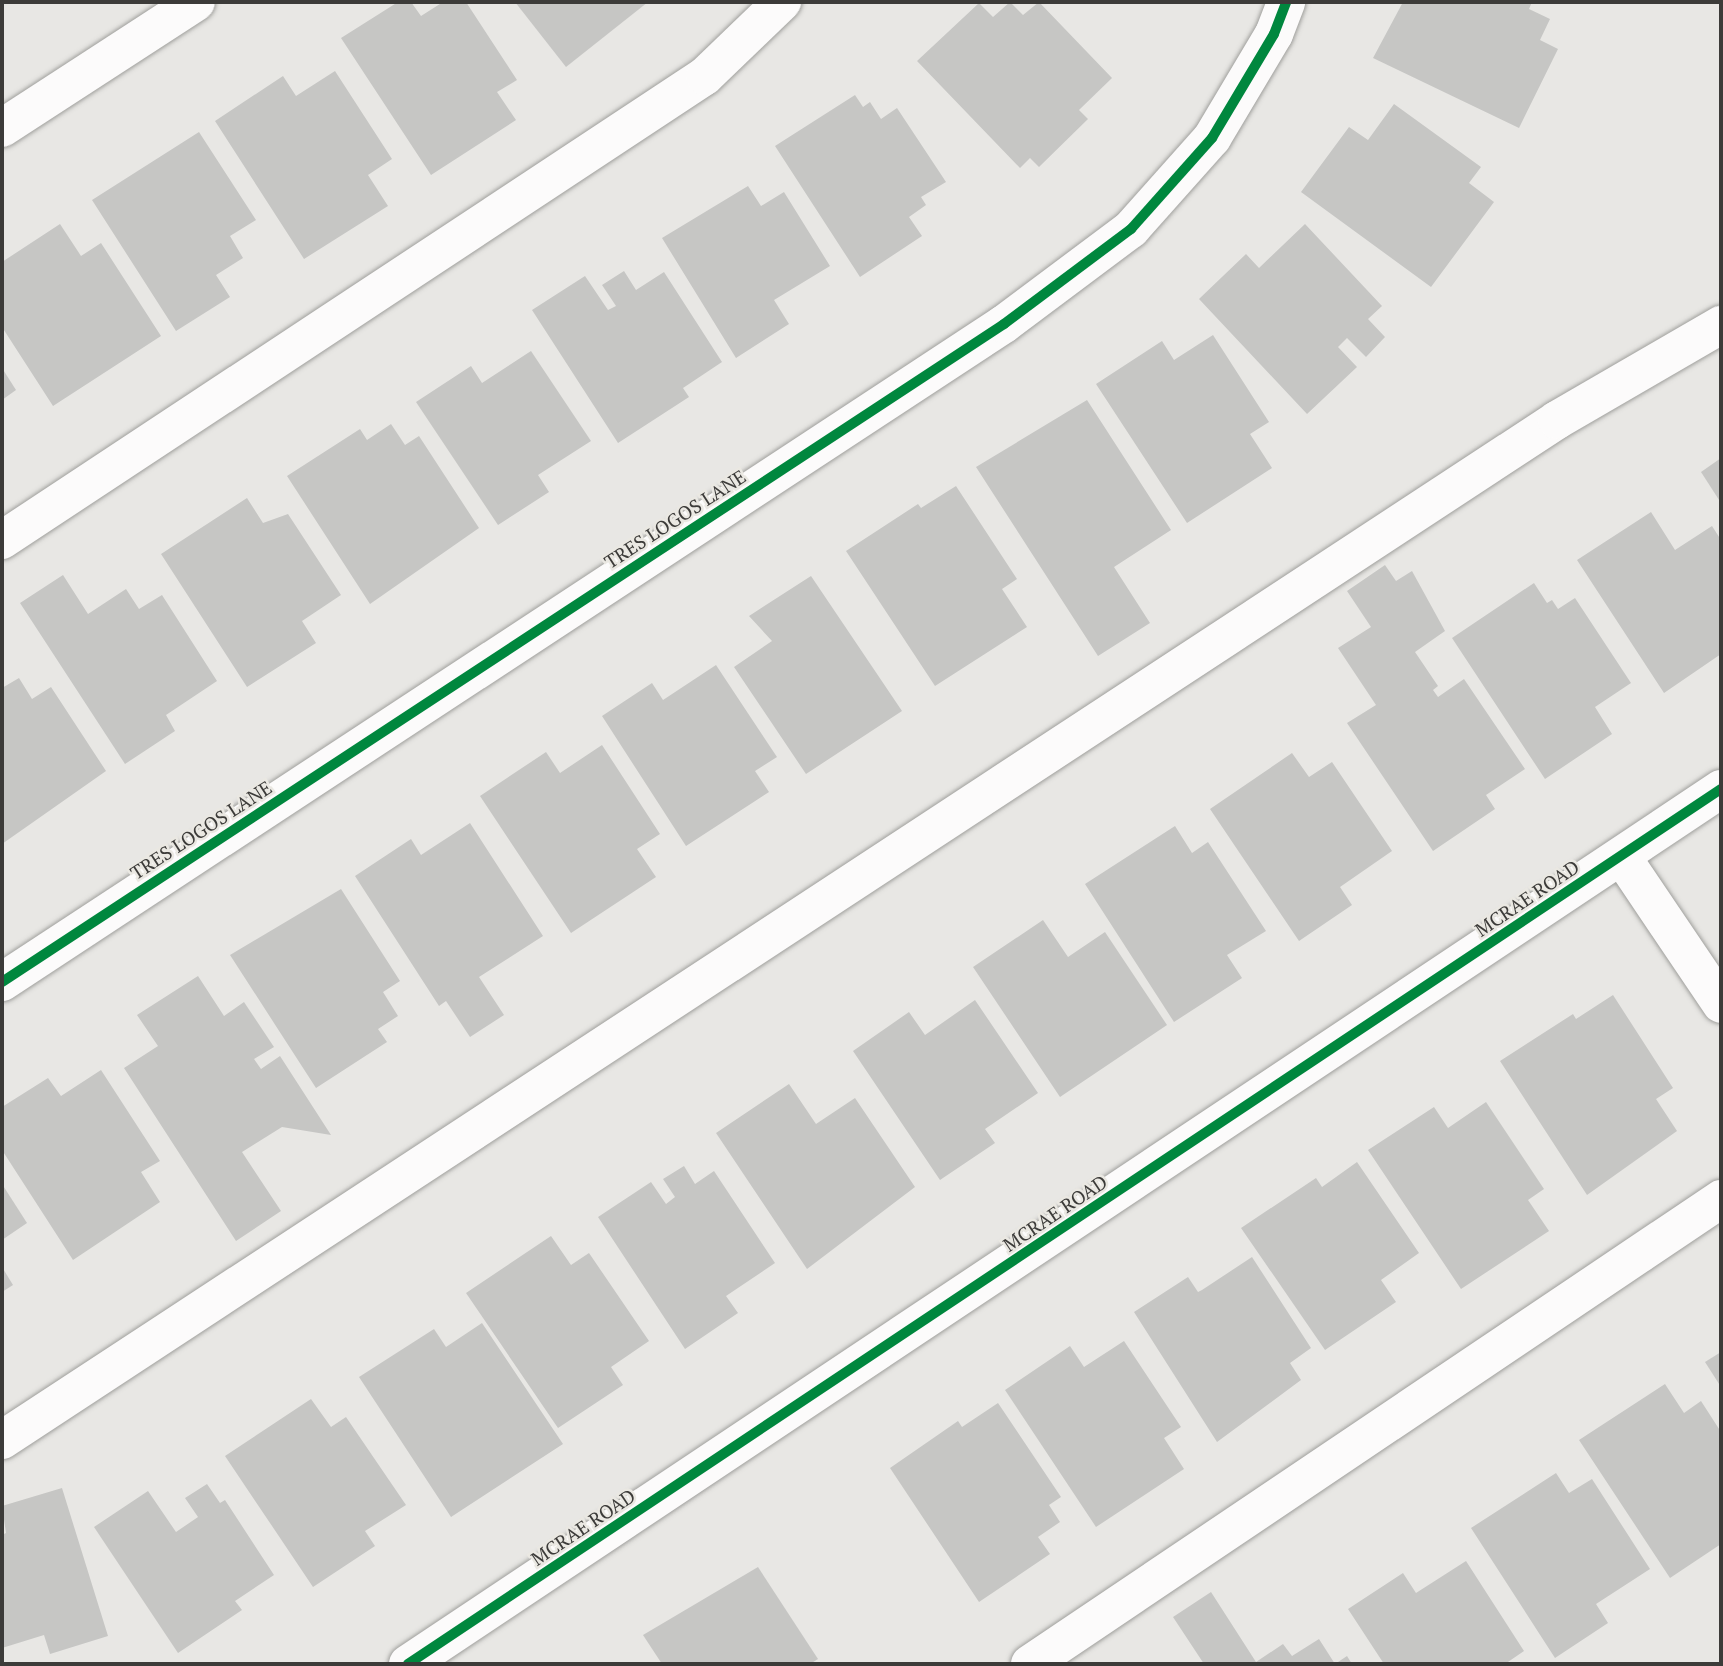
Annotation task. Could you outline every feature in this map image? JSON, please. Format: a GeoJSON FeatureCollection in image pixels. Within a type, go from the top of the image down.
{"type":"FeatureCollection","features":[{"type":"Feature","properties":{"kind":"street"},"geometry":{"type":"LineString","coordinates":[[2,128],[195,2]]}},
{"type":"Feature","properties":{"kind":"street"},"geometry":{"type":"LineString","coordinates":[[2,540],[705,76],[782,2]]}},
{"type":"Feature","properties":{"kind":"street","name":"TRES LOGOS LANE"},"geometry":{"type":"LineString","coordinates":[[2,982],[992,332],[1131,229],[1212,138],[1274,34],[1286,2]]}},
{"type":"Feature","properties":{"kind":"street"},"geometry":{"type":"LineString","coordinates":[[2,1440],[1557,420],[1721,325]]}},
{"type":"Feature","properties":{"kind":"street","name":"MCRAE ROAD"},"geometry":{"type":"LineString","coordinates":[[408,1664],[1721,789]]}},
{"type":"Feature","properties":{"kind":"street"},"geometry":{"type":"LineString","coordinates":[[1622,856],[1721,1004]]}},
{"type":"Feature","properties":{"kind":"street"},"geometry":{"type":"LineString","coordinates":[[1030,1664],[1721,1199]]}},
{"type":"Feature","properties":{"kind":"building"},"geometry":{"type":"Polygon","coordinates":[[[398,2],[411,2],[421,16],[443,2],[466,2],[517,80],[497,92],[516,120],[431,175],[341,38],[398,2]]]}},
{"type":"Feature","properties":{"kind":"building"},"geometry":{"type":"Polygon","coordinates":[[[515,2],[648,2],[566,67],[515,2]]]}},
{"type":"Feature","properties":{"kind":"building"},"geometry":{"type":"Polygon","coordinates":[[[1010,2],[1023,15],[1039,2],[1112,78],[1079,110],[1088,119],[1039,167],[1030,158],[1020,168],[917,61],[979,3],[993,17],[1010,2]]]}},
{"type":"Feature","properties":{"kind":"building"},"geometry":{"type":"Polygon","coordinates":[[[1403,2],[1532,2],[1529,9],[1550,19],[1540,40],[1558,49],[1519,128],[1373,58],[1403,2]]]}},
{"type":"Feature","properties":{"kind":"building"},"geometry":{"type":"Polygon","coordinates":[[[335,71],[392,159],[368,175],[388,206],[304,259],[215,121],[283,76],[296,96],[335,71]]]}},
{"type":"Feature","properties":{"kind":"building"},"geometry":{"type":"Polygon","coordinates":[[[855,95],[863,107],[870,102],[881,119],[897,108],[946,182],[921,197],[926,205],[909,217],[922,236],[860,277],[775,146],[855,95]]]}},
{"type":"Feature","properties":{"kind":"building"},"geometry":{"type":"Polygon","coordinates":[[[1394,104],[1481,167],[1469,183],[1494,202],[1431,287],[1301,192],[1349,127],[1368,140],[1394,104]]]}},
{"type":"Feature","properties":{"kind":"building"},"geometry":{"type":"Polygon","coordinates":[[[199,132],[256,220],[230,236],[243,258],[216,275],[230,297],[176,331],[92,200],[199,132]]]}},
{"type":"Feature","properties":{"kind":"building"},"geometry":{"type":"Polygon","coordinates":[[[748,186],[761,206],[784,192],[830,266],[774,300],[789,324],[736,358],[662,238],[748,186]]]}},
{"type":"Feature","properties":{"kind":"building"},"geometry":{"type":"Polygon","coordinates":[[[60,224],[81,256],[101,243],[161,336],[53,406],[2,327],[2,262],[60,224]]]}},
{"type":"Feature","properties":{"kind":"building"},"geometry":{"type":"Polygon","coordinates":[[[1305,224],[1382,306],[1368,319],[1385,337],[1366,357],[1347,338],[1338,347],[1357,367],[1307,414],[1199,299],[1246,254],[1259,268],[1305,224]]]}},
{"type":"Feature","properties":{"kind":"building"},"geometry":{"type":"Polygon","coordinates":[[[624,271],[636,290],[664,272],[722,362],[683,388],[689,397],[618,443],[532,310],[585,276],[608,310],[616,306],[602,285],[624,271]]]}},
{"type":"Feature","properties":{"kind":"building"},"geometry":{"type":"Polygon","coordinates":[[[1213,335],[1269,422],[1250,434],[1272,468],[1187,523],[1096,384],[1162,341],[1174,360],[1213,335]]]}},
{"type":"Feature","properties":{"kind":"building"},"geometry":{"type":"Polygon","coordinates":[[[531,351],[591,441],[538,475],[549,492],[498,525],[416,402],[471,366],[482,383],[531,351]]]}},
{"type":"Feature","properties":{"kind":"building"},"geometry":{"type":"Polygon","coordinates":[[[2,368],[16,390],[2,400],[2,368]]]}},
{"type":"Feature","properties":{"kind":"building"},"geometry":{"type":"Polygon","coordinates":[[[1087,400],[1171,530],[1114,567],[1150,623],[1098,656],[976,467],[1087,400]]]}},
{"type":"Feature","properties":{"kind":"building"},"geometry":{"type":"Polygon","coordinates":[[[391,424],[405,445],[419,436],[479,528],[370,604],[287,476],[360,429],[367,440],[391,424]]]}},
{"type":"Feature","properties":{"kind":"building"},"geometry":{"type":"Polygon","coordinates":[[[1721,458],[1721,503],[1701,472],[1721,458]]]}},
{"type":"Feature","properties":{"kind":"building"},"geometry":{"type":"Polygon","coordinates":[[[956,486],[1017,579],[1002,589],[1027,627],[935,686],[846,551],[918,504],[921,508],[956,486]]]}},
{"type":"Feature","properties":{"kind":"building"},"geometry":{"type":"Polygon","coordinates":[[[247,498],[263,523],[288,514],[341,595],[302,621],[316,643],[247,687],[161,554],[247,498]]]}},
{"type":"Feature","properties":{"kind":"building"},"geometry":{"type":"Polygon","coordinates":[[[1651,512],[1675,550],[1712,526],[1721,540],[1721,654],[1664,693],[1577,560],[1651,512]]]}},
{"type":"Feature","properties":{"kind":"building"},"geometry":{"type":"Polygon","coordinates":[[[1385,565],[1396,581],[1412,571],[1445,631],[1415,652],[1438,686],[1433,690],[1438,697],[1464,679],[1525,769],[1486,795],[1495,809],[1433,851],[1347,723],[1376,705],[1338,648],[1371,627],[1347,591],[1385,565]]]}},
{"type":"Feature","properties":{"kind":"building"},"geometry":{"type":"Polygon","coordinates":[[[63,575],[88,614],[126,589],[139,609],[162,595],[217,681],[166,715],[175,731],[125,764],[20,603],[63,575]]]}},
{"type":"Feature","properties":{"kind":"building"},"geometry":{"type":"Polygon","coordinates":[[[811,576],[902,711],[806,774],[734,667],[772,641],[749,616],[811,576]]]}},
{"type":"Feature","properties":{"kind":"building"},"geometry":{"type":"Polygon","coordinates":[[[1534,583],[1547,603],[1552,600],[1558,609],[1575,598],[1631,683],[1595,707],[1612,734],[1545,779],[1452,638],[1534,583]]]}},
{"type":"Feature","properties":{"kind":"building"},"geometry":{"type":"Polygon","coordinates":[[[716,665],[777,757],[755,771],[769,792],[686,846],[602,716],[652,683],[663,700],[716,665]]]}},
{"type":"Feature","properties":{"kind":"building"},"geometry":{"type":"Polygon","coordinates":[[[19,678],[32,699],[51,687],[106,771],[2,844],[2,688],[19,678]]]}},
{"type":"Feature","properties":{"kind":"building"},"geometry":{"type":"Polygon","coordinates":[[[602,745],[660,834],[637,849],[656,877],[571,933],[480,796],[546,752],[560,773],[602,745]]]}},
{"type":"Feature","properties":{"kind":"building"},"geometry":{"type":"Polygon","coordinates":[[[1292,753],[1309,777],[1332,762],[1392,851],[1340,887],[1352,905],[1299,941],[1210,809],[1292,753]]]}},
{"type":"Feature","properties":{"kind":"building"},"geometry":{"type":"Polygon","coordinates":[[[470,823],[543,936],[479,977],[504,1015],[470,1037],[446,1001],[439,1006],[355,876],[411,839],[421,855],[470,823]]]}},
{"type":"Feature","properties":{"kind":"building"},"geometry":{"type":"Polygon","coordinates":[[[1175,826],[1192,853],[1208,842],[1266,931],[1227,955],[1242,978],[1174,1022],[1085,884],[1175,826]]]}},
{"type":"Feature","properties":{"kind":"building"},"geometry":{"type":"Polygon","coordinates":[[[341,889],[400,981],[383,992],[398,1016],[378,1029],[387,1042],[316,1088],[230,955],[341,889]]]}},
{"type":"Feature","properties":{"kind":"building"},"geometry":{"type":"Polygon","coordinates":[[[1043,920],[1068,957],[1105,932],[1167,1025],[1060,1097],[973,967],[1043,920]]]}},
{"type":"Feature","properties":{"kind":"building"},"geometry":{"type":"Polygon","coordinates":[[[198,976],[224,1016],[244,1002],[274,1047],[254,1059],[261,1069],[280,1056],[331,1135],[282,1127],[242,1152],[281,1211],[236,1241],[124,1068],[158,1046],[137,1015],[198,976]]]}},
{"type":"Feature","properties":{"kind":"building"},"geometry":{"type":"Polygon","coordinates":[[[1613,995],[1673,1088],[1656,1099],[1677,1131],[1587,1195],[1500,1061],[1573,1014],[1576,1019],[1613,995]]]}},
{"type":"Feature","properties":{"kind":"building"},"geometry":{"type":"Polygon","coordinates":[[[975,1000],[1038,1093],[985,1129],[995,1143],[940,1180],[853,1051],[909,1012],[925,1035],[975,1000]]]}},
{"type":"Feature","properties":{"kind":"building"},"geometry":{"type":"Polygon","coordinates":[[[101,1070],[160,1161],[141,1172],[160,1202],[73,1260],[2,1150],[2,1107],[48,1078],[61,1096],[101,1070]]]}},
{"type":"Feature","properties":{"kind":"building"},"geometry":{"type":"Polygon","coordinates":[[[789,1084],[816,1124],[855,1098],[915,1187],[807,1269],[716,1133],[789,1084]]]}},
{"type":"Feature","properties":{"kind":"building"},"geometry":{"type":"Polygon","coordinates":[[[1486,1102],[1544,1189],[1528,1200],[1549,1231],[1461,1289],[1368,1150],[1434,1107],[1448,1128],[1486,1102]]]}},
{"type":"Feature","properties":{"kind":"building"},"geometry":{"type":"Polygon","coordinates":[[[1357,1162],[1419,1253],[1381,1280],[1396,1302],[1325,1350],[1241,1228],[1316,1178],[1322,1187],[1357,1162]]]}},
{"type":"Feature","properties":{"kind":"building"},"geometry":{"type":"Polygon","coordinates":[[[684,1166],[695,1184],[714,1171],[775,1263],[726,1296],[738,1313],[685,1349],[598,1217],[651,1182],[666,1204],[675,1197],[663,1179],[684,1166]]]}},
{"type":"Feature","properties":{"kind":"building"},"geometry":{"type":"Polygon","coordinates":[[[2,1184],[27,1223],[2,1240],[2,1184]]]}},
{"type":"Feature","properties":{"kind":"building"},"geometry":{"type":"Polygon","coordinates":[[[551,1236],[571,1265],[589,1253],[649,1341],[611,1367],[623,1385],[558,1428],[466,1293],[551,1236]]]}},
{"type":"Feature","properties":{"kind":"building"},"geometry":{"type":"Polygon","coordinates":[[[1252,1257],[1311,1348],[1290,1363],[1301,1380],[1217,1442],[1134,1312],[1188,1277],[1198,1292],[1252,1257]]]}},
{"type":"Feature","properties":{"kind":"building"},"geometry":{"type":"Polygon","coordinates":[[[2,1267],[13,1285],[2,1292],[2,1267]]]}},
{"type":"Feature","properties":{"kind":"building"},"geometry":{"type":"Polygon","coordinates":[[[482,1323],[563,1444],[451,1517],[359,1377],[434,1329],[446,1347],[482,1323]]]}},
{"type":"Feature","properties":{"kind":"building"},"geometry":{"type":"Polygon","coordinates":[[[1124,1341],[1181,1427],[1164,1438],[1184,1469],[1096,1527],[1005,1390],[1070,1346],[1084,1367],[1124,1341]]]}},
{"type":"Feature","properties":{"kind":"building"},"geometry":{"type":"Polygon","coordinates":[[[1721,1352],[1721,1387],[1705,1362],[1721,1352]]]}},
{"type":"Feature","properties":{"kind":"building"},"geometry":{"type":"Polygon","coordinates":[[[1665,1384],[1684,1413],[1701,1401],[1721,1432],[1721,1544],[1670,1578],[1579,1440],[1665,1384]]]}},
{"type":"Feature","properties":{"kind":"building"},"geometry":{"type":"Polygon","coordinates":[[[311,1399],[331,1427],[346,1417],[406,1505],[365,1531],[375,1546],[313,1587],[225,1456],[311,1399]]]}},
{"type":"Feature","properties":{"kind":"building"},"geometry":{"type":"Polygon","coordinates":[[[998,1403],[1061,1497],[1049,1505],[1060,1522],[1038,1537],[1050,1554],[979,1602],[890,1468],[958,1421],[962,1427],[998,1403]]]}},
{"type":"Feature","properties":{"kind":"building"},"geometry":{"type":"Polygon","coordinates":[[[1556,1473],[1569,1493],[1592,1479],[1650,1569],[1596,1604],[1608,1623],[1555,1658],[1471,1528],[1556,1473]]]}},
{"type":"Feature","properties":{"kind":"building"},"geometry":{"type":"Polygon","coordinates":[[[207,1484],[220,1503],[225,1500],[274,1575],[235,1601],[242,1610],[178,1653],[94,1527],[148,1491],[176,1532],[198,1517],[185,1498],[207,1484]]]}},
{"type":"Feature","properties":{"kind":"building"},"geometry":{"type":"Polygon","coordinates":[[[62,1488],[108,1636],[50,1654],[44,1635],[2,1648],[2,1535],[6,1533],[2,1506],[62,1488]]]}},
{"type":"Feature","properties":{"kind":"building"},"geometry":{"type":"Polygon","coordinates":[[[1466,1561],[1524,1651],[1505,1664],[1384,1664],[1348,1609],[1403,1573],[1416,1593],[1466,1561]]]}},
{"type":"Feature","properties":{"kind":"building"},"geometry":{"type":"Polygon","coordinates":[[[758,1567],[818,1659],[810,1664],[662,1664],[643,1635],[758,1567]]]}},
{"type":"Feature","properties":{"kind":"building"},"geometry":{"type":"Polygon","coordinates":[[[1211,1592],[1256,1662],[1283,1644],[1292,1656],[1319,1639],[1335,1664],[1204,1664],[1173,1617],[1211,1592]]]}},
{"type":"Feature","properties":{"kind":"building"},"geometry":{"type":"Polygon","coordinates":[[[1347,1656],[1352,1664],[1335,1664],[1347,1656]]]}},
{"type":"Feature","properties":{"kind":"cycle path"},"geometry":{"type":"LineString","coordinates":[[2,982],[1004,324],[1131,229],[1212,138],[1274,34],[1286,2]]}},
{"type":"Feature","properties":{"kind":"cycle path"},"geometry":{"type":"LineString","coordinates":[[408,1664],[1721,789]]}}]}
